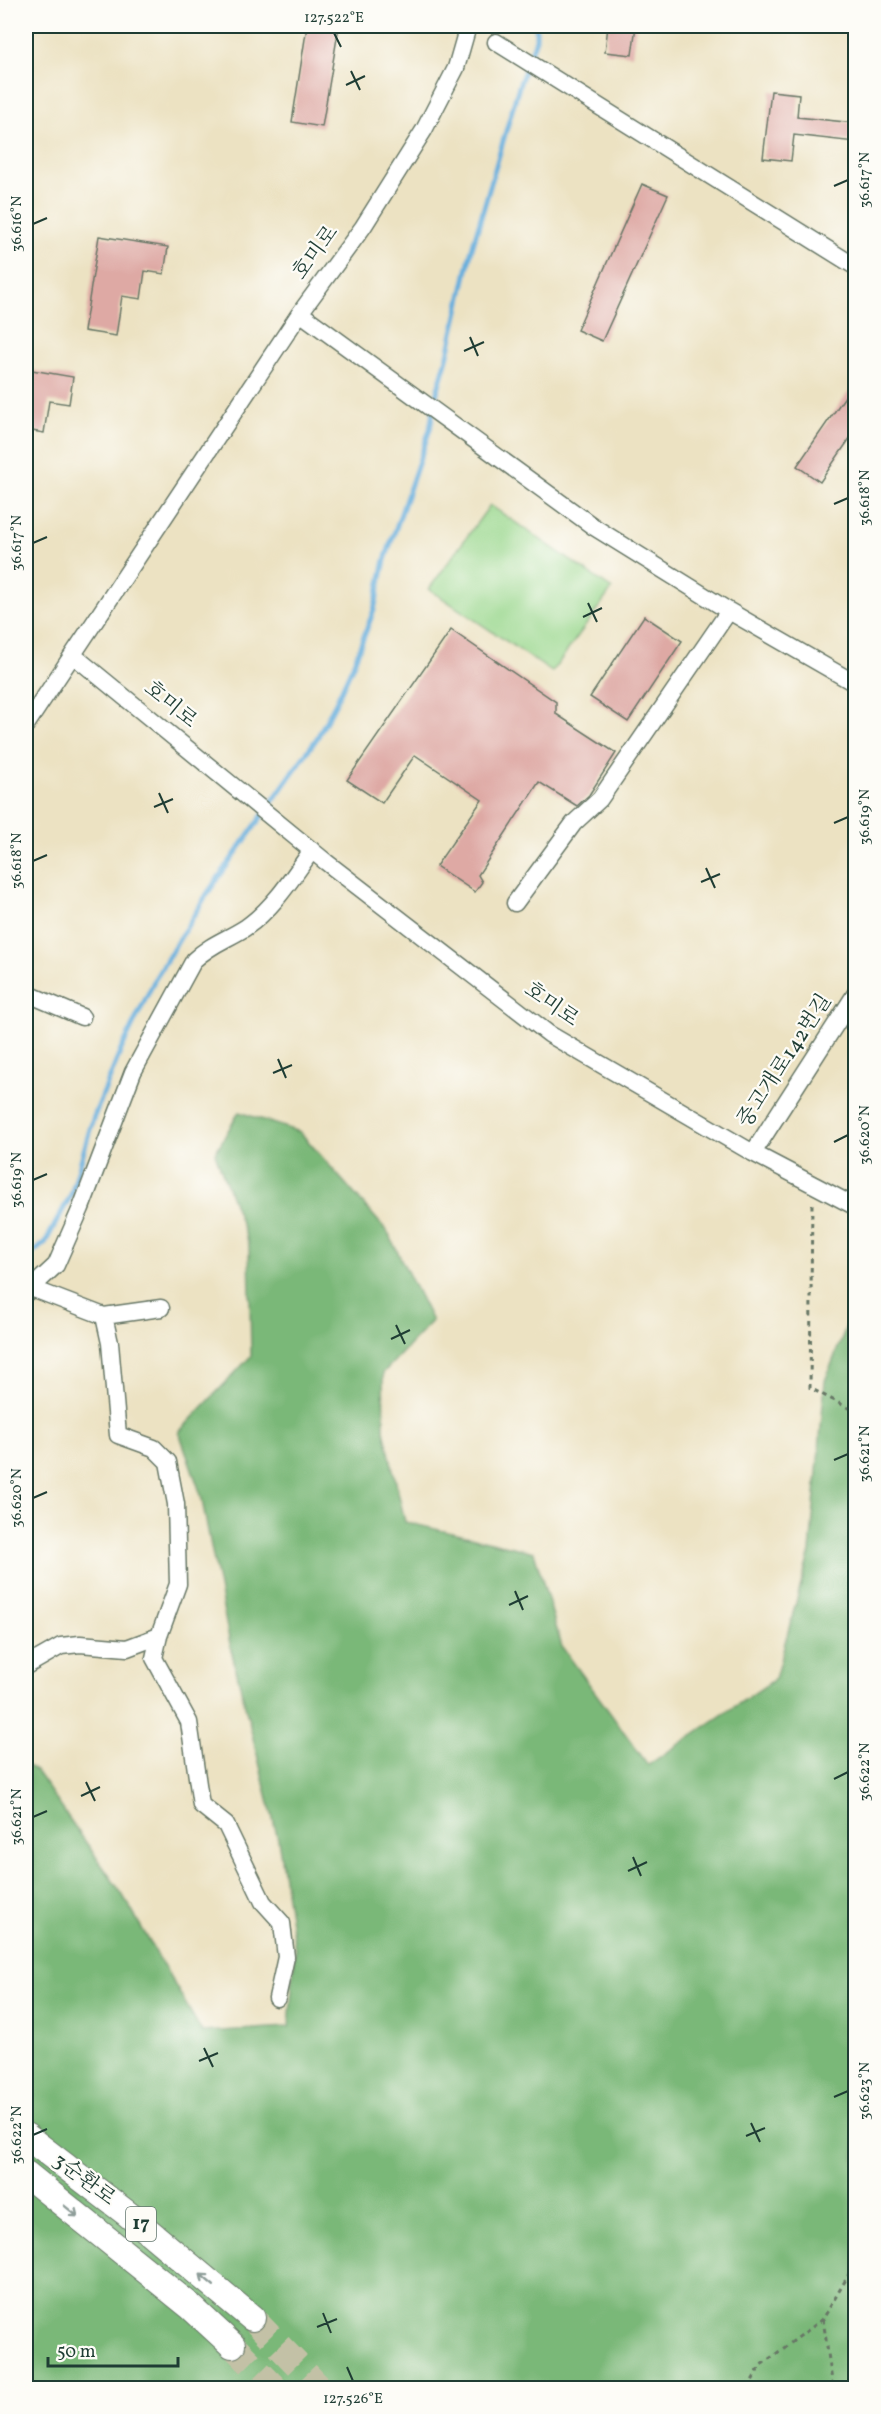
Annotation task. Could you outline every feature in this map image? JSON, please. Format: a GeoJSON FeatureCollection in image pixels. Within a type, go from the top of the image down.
{"type":"FeatureCollection","features":[{"type":"Feature","properties":{"kind":"highway","name":"3순환로"},"geometry":{"type":"LineString","coordinates":[[26,2136],[129,2215],[252,2318]]}},
{"type":"Feature","properties":{"kind":"highway","name":"3순환로"},"geometry":{"type":"LineString","coordinates":[[26,2174],[190,2306],[232,2345]]}},
{"type":"Feature","properties":{"kind":"street","name":"호미로"},"geometry":{"type":"LineString","coordinates":[[468,26],[456,68],[424,129],[363,227],[300,313],[73,655],[312,850],[549,1034],[753,1153],[855,1207]]}},
{"type":"Feature","properties":{"kind":"street"},"geometry":{"type":"LineString","coordinates":[[496,42],[855,267]]}},
{"type":"Feature","properties":{"kind":"street"},"geometry":{"type":"LineString","coordinates":[[300,313],[594,527],[729,611],[855,684]]}},
{"type":"Feature","properties":{"kind":"street"},"geometry":{"type":"LineString","coordinates":[[515,903],[574,823],[600,799],[729,611]]}},
{"type":"Feature","properties":{"kind":"street"},"geometry":{"type":"LineString","coordinates":[[26,725],[73,655]]}},
{"type":"Feature","properties":{"kind":"street"},"geometry":{"type":"LineString","coordinates":[[161,1308],[104,1316],[28,1290],[56,1265],[81,1209],[133,1072],[194,960],[210,946],[246,927],[280,895],[312,850]]}},
{"type":"Feature","properties":{"kind":"street"},"geometry":{"type":"LineString","coordinates":[[26,993],[82,1017]]}},
{"type":"Feature","properties":{"kind":"street","name":"중고개로142번길"},"geometry":{"type":"LineString","coordinates":[[753,1153],[855,993]]}},
{"type":"Feature","properties":{"kind":"street"},"geometry":{"type":"LineString","coordinates":[[104,1316],[110,1343],[118,1435],[154,1448],[168,1462],[176,1504],[178,1584],[159,1636],[154,1658],[189,1722],[201,1805],[226,1825],[263,1902],[282,1923],[286,1957],[277,1998]]}},
{"type":"Feature","properties":{"kind":"street"},"geometry":{"type":"LineString","coordinates":[[26,1666],[61,1646],[80,1644],[127,1647],[159,1636]]}},
{"type":"Feature","properties":{"kind":"path"},"geometry":{"type":"LineString","coordinates":[[812,1184],[810,1388],[855,1412]]}},
{"type":"Feature","properties":{"kind":"path"},"geometry":{"type":"LineString","coordinates":[[748,2388],[761,2365],[823,2319],[849,2274],[855,2257]]}},
{"type":"Feature","properties":{"kind":"path"},"geometry":{"type":"LineString","coordinates":[[823,2319],[833,2388]]}},
{"type":"Feature","properties":{"kind":"green space"},"geometry":{"type":"Polygon","coordinates":[[[490,505],[612,589],[552,672],[429,589],[490,505]]]}},
{"type":"Feature","properties":{"kind":"green space"},"geometry":{"type":"Polygon","coordinates":[[[239,1112],[300,1132],[387,1231],[432,1321],[383,1373],[384,1430],[405,1522],[534,1552],[562,1647],[648,1765],[775,1679],[810,1552],[825,1381],[855,1304],[855,2388],[26,2388],[26,1765],[36,1771],[122,1894],[202,2032],[289,2027],[295,1949],[278,1839],[231,1649],[201,1495],[179,1432],[251,1356],[249,1244],[215,1153],[239,1112]]]}},
{"type":"Feature","properties":{"kind":"building"},"geometry":{"type":"Polygon","coordinates":[[[307,26],[339,26],[322,127],[292,122],[307,26]]]}},
{"type":"Feature","properties":{"kind":"building"},"geometry":{"type":"Polygon","coordinates":[[[608,26],[636,26],[632,55],[605,52],[608,26]]]}},
{"type":"Feature","properties":{"kind":"building"},"geometry":{"type":"Polygon","coordinates":[[[771,91],[799,94],[797,117],[855,123],[855,142],[794,135],[791,161],[763,158],[771,91]]]}},
{"type":"Feature","properties":{"kind":"building"},"geometry":{"type":"Polygon","coordinates":[[[642,184],[668,195],[602,341],[577,330],[642,184]]]}},
{"type":"Feature","properties":{"kind":"building"},"geometry":{"type":"Polygon","coordinates":[[[99,236],[168,247],[164,274],[145,271],[141,299],[122,296],[116,336],[84,331],[99,236]]]}},
{"type":"Feature","properties":{"kind":"building"},"geometry":{"type":"Polygon","coordinates":[[[26,369],[73,377],[69,404],[49,401],[44,433],[26,430],[26,369]]]}},
{"type":"Feature","properties":{"kind":"building"},"geometry":{"type":"Polygon","coordinates":[[[855,382],[855,431],[820,482],[797,466],[855,382]]]}},
{"type":"Feature","properties":{"kind":"building"},"geometry":{"type":"Polygon","coordinates":[[[644,616],[682,641],[628,722],[590,697],[644,616]]]}},
{"type":"Feature","properties":{"kind":"building"},"geometry":{"type":"Polygon","coordinates":[[[451,630],[556,702],[556,714],[616,753],[589,795],[577,806],[539,782],[478,875],[482,882],[475,892],[436,866],[482,800],[415,755],[382,803],[347,780],[451,630]]]}},
{"type":"Feature","properties":{"kind":"waterway"},"geometry":{"type":"LineString","coordinates":[[26,1258],[45,1243],[71,1195],[93,1119],[121,1050],[156,977],[207,894],[317,738],[353,665],[374,610],[385,560],[430,429],[435,399],[448,355],[471,252],[519,86],[536,39],[536,26]]}},
{"type":"Feature","properties":{"kind":"tunnel"},"geometry":{"type":"LineString","coordinates":[[252,2318],[320,2388]]}},
{"type":"Feature","properties":{"kind":"tunnel"},"geometry":{"type":"LineString","coordinates":[[232,2345],[275,2388]]}}]}
